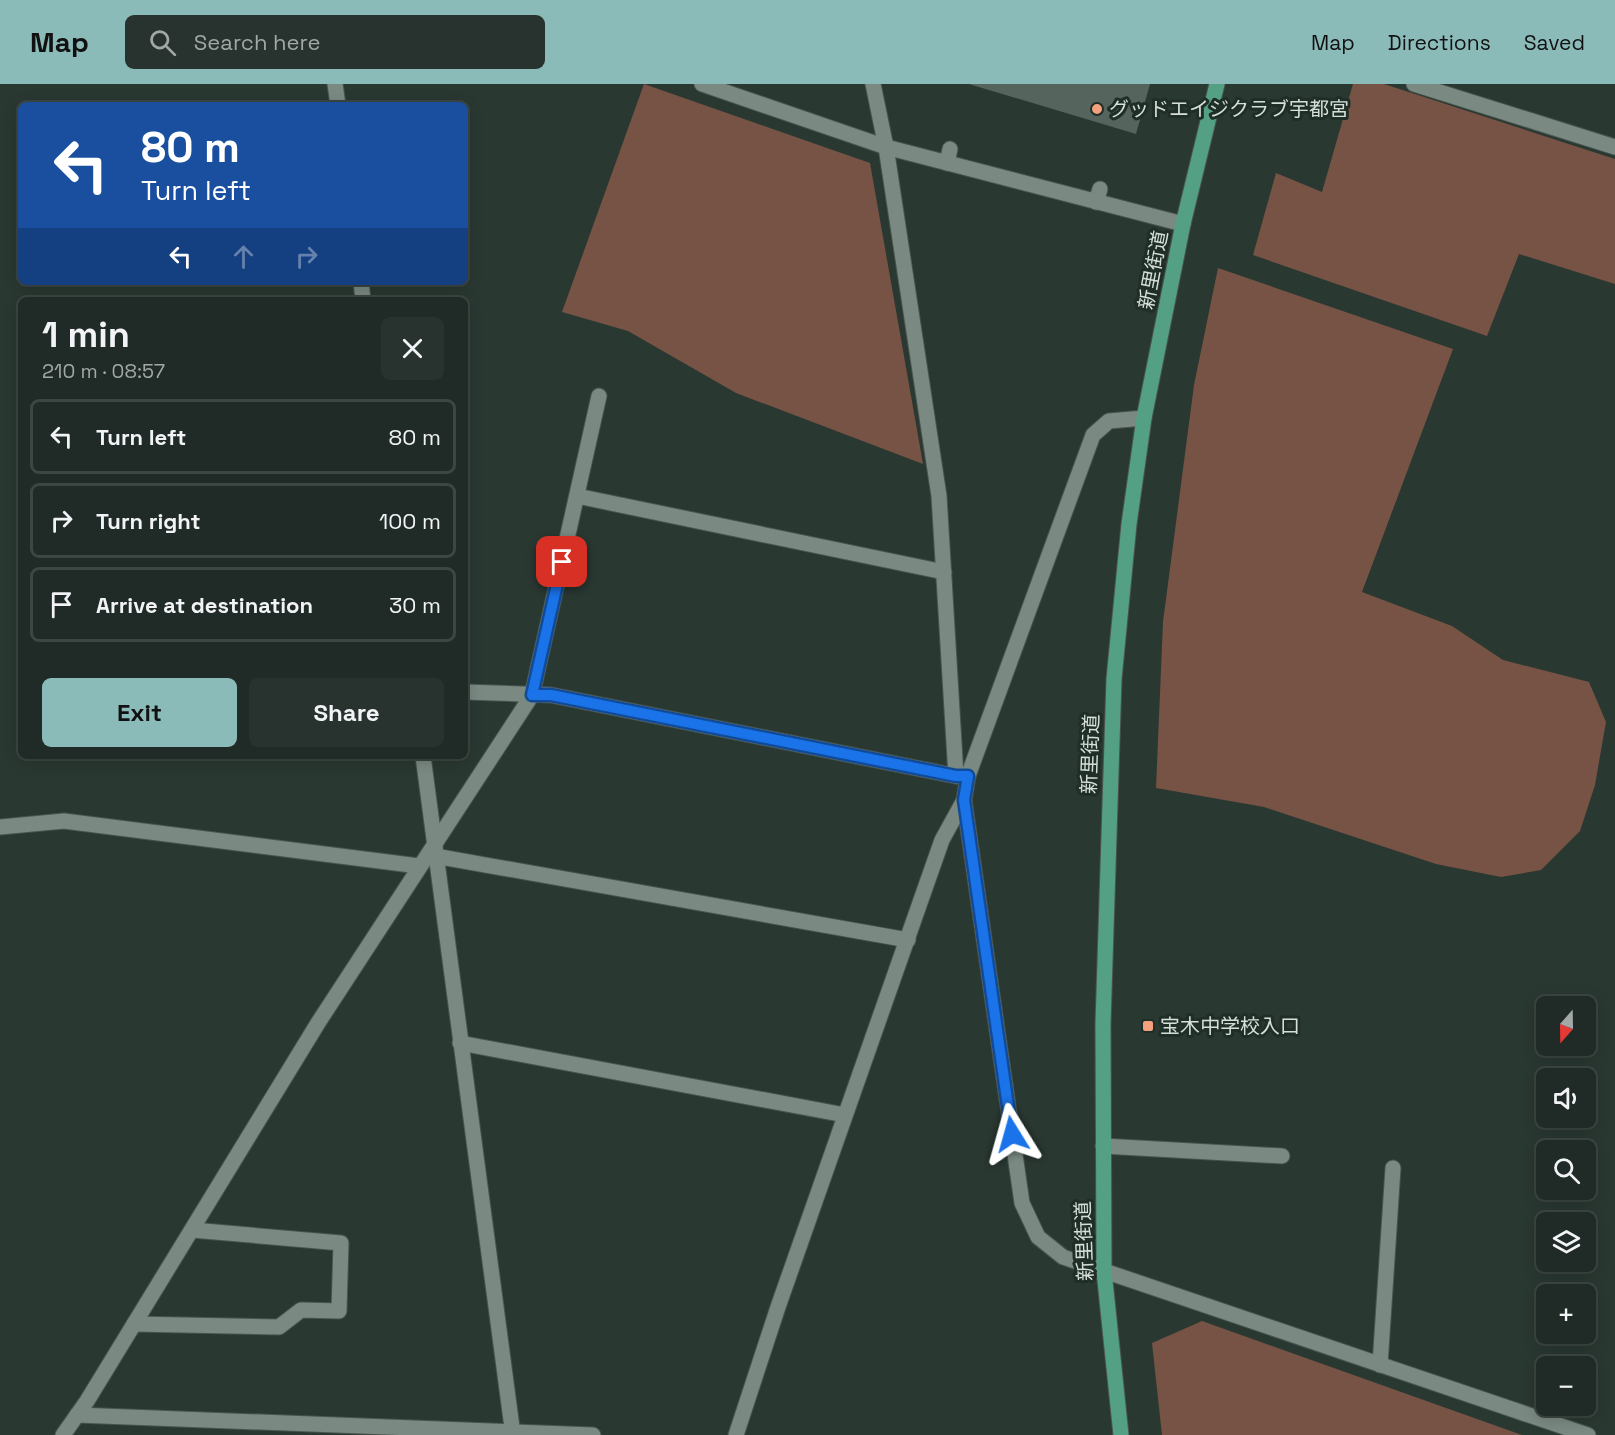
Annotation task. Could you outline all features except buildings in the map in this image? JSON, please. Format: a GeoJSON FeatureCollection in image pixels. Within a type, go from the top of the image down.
{"type":"FeatureCollection","features":[{"type":"Feature","properties":{"kind":"main road","name":"新里街道"},"geometry":{"type":"LineString","coordinates":[[1121,1435],[1104,1271],[1103,1024],[1114,679],[1129,524],[1144,418],[1183,224],[1217,84]]}},
{"type":"Feature","properties":{"kind":"street"},"geometry":{"type":"LineString","coordinates":[[335,84],[338,102]]}},
{"type":"Feature","properties":{"kind":"street"},"geometry":{"type":"LineString","coordinates":[[702,84],[886,147],[949,156],[1098,195],[1183,224]]}},
{"type":"Feature","properties":{"kind":"street"},"geometry":{"type":"LineString","coordinates":[[873,84],[886,147],[939,495],[964,800],[1022,1203],[1038,1237],[1063,1257],[1588,1435]]}},
{"type":"Feature","properties":{"kind":"street"},"geometry":{"type":"LineString","coordinates":[[1414,84],[1615,147]]}},
{"type":"Feature","properties":{"kind":"street"},"geometry":{"type":"LineString","coordinates":[[63,1435],[134,1324],[318,1023],[419,866],[434,851],[532,695],[599,396]]}},
{"type":"Feature","properties":{"kind":"street"},"geometry":{"type":"LineString","coordinates":[[962,776],[1093,435],[1109,421],[1144,418]]}},
{"type":"Feature","properties":{"kind":"street"},"geometry":{"type":"LineString","coordinates":[[577,496],[944,572]]}},
{"type":"Feature","properties":{"kind":"street"},"geometry":{"type":"LineString","coordinates":[[468,692],[551,695],[962,776]]}},
{"type":"Feature","properties":{"kind":"street"},"geometry":{"type":"LineString","coordinates":[[423,759],[513,1433]]}},
{"type":"Feature","properties":{"kind":"street"},"geometry":{"type":"LineString","coordinates":[[736,1435],[778,1307],[942,840],[964,800]]}},
{"type":"Feature","properties":{"kind":"street"},"geometry":{"type":"LineString","coordinates":[[0,827],[63,821],[419,866]]}},
{"type":"Feature","properties":{"kind":"street"},"geometry":{"type":"LineString","coordinates":[[434,851],[908,940]]}},
{"type":"Feature","properties":{"kind":"street"},"geometry":{"type":"LineString","coordinates":[[460,1043],[845,1115]]}},
{"type":"Feature","properties":{"kind":"street"},"geometry":{"type":"LineString","coordinates":[[1103,1146],[1282,1156]]}},
{"type":"Feature","properties":{"kind":"street"},"geometry":{"type":"LineString","coordinates":[[1380,1365],[1393,1168]]}},
{"type":"Feature","properties":{"kind":"street"},"geometry":{"type":"LineString","coordinates":[[134,1324],[279,1327],[301,1310],[339,1311],[341,1243],[192,1230]]}},
{"type":"Feature","properties":{"kind":"street"},"geometry":{"type":"LineString","coordinates":[[77,1415],[593,1435]]}},
{"type":"Feature","properties":{"kind":"shaded area"},"geometry":{"type":"Polygon","coordinates":[[[644,84],[870,163],[923,464],[736,393],[628,331],[562,312],[644,84]]]}},
{"type":"Feature","properties":{"kind":"shaded area"},"geometry":{"type":"Polygon","coordinates":[[[1353,84],[1384,84],[1615,159],[1615,284],[1519,254],[1487,336],[1253,255],[1276,173],[1322,192],[1353,84]]]}},
{"type":"Feature","properties":{"kind":"shaded area"},"geometry":{"type":"Polygon","coordinates":[[[1218,268],[1453,349],[1362,592],[1452,626],[1503,660],[1589,682],[1606,722],[1595,785],[1580,831],[1541,870],[1501,877],[1436,864],[1264,807],[1156,788],[1163,622],[1194,385],[1218,268]]]}},
{"type":"Feature","properties":{"kind":"shaded area"},"geometry":{"type":"Polygon","coordinates":[[[1202,1321],[1522,1435],[1162,1435],[1152,1343],[1202,1321]]]}},
{"type":"Feature","properties":{"kind":"place","name":"グッドエイジクラブ宇都宮"},"geometry":{"type":"Point","coordinates":[1097,109]}},
{"type":"Feature","properties":{"kind":"place","name":"宝木中学校入口"},"geometry":{"type":"Point","coordinates":[1148,1026]}},
{"type":"Feature","properties":{"kind":"route"},"geometry":{"type":"LineString","coordinates":[[562,562],[532,695],[551,695],[956,776],[968,776],[964,800],[1012,1134]]}}]}
